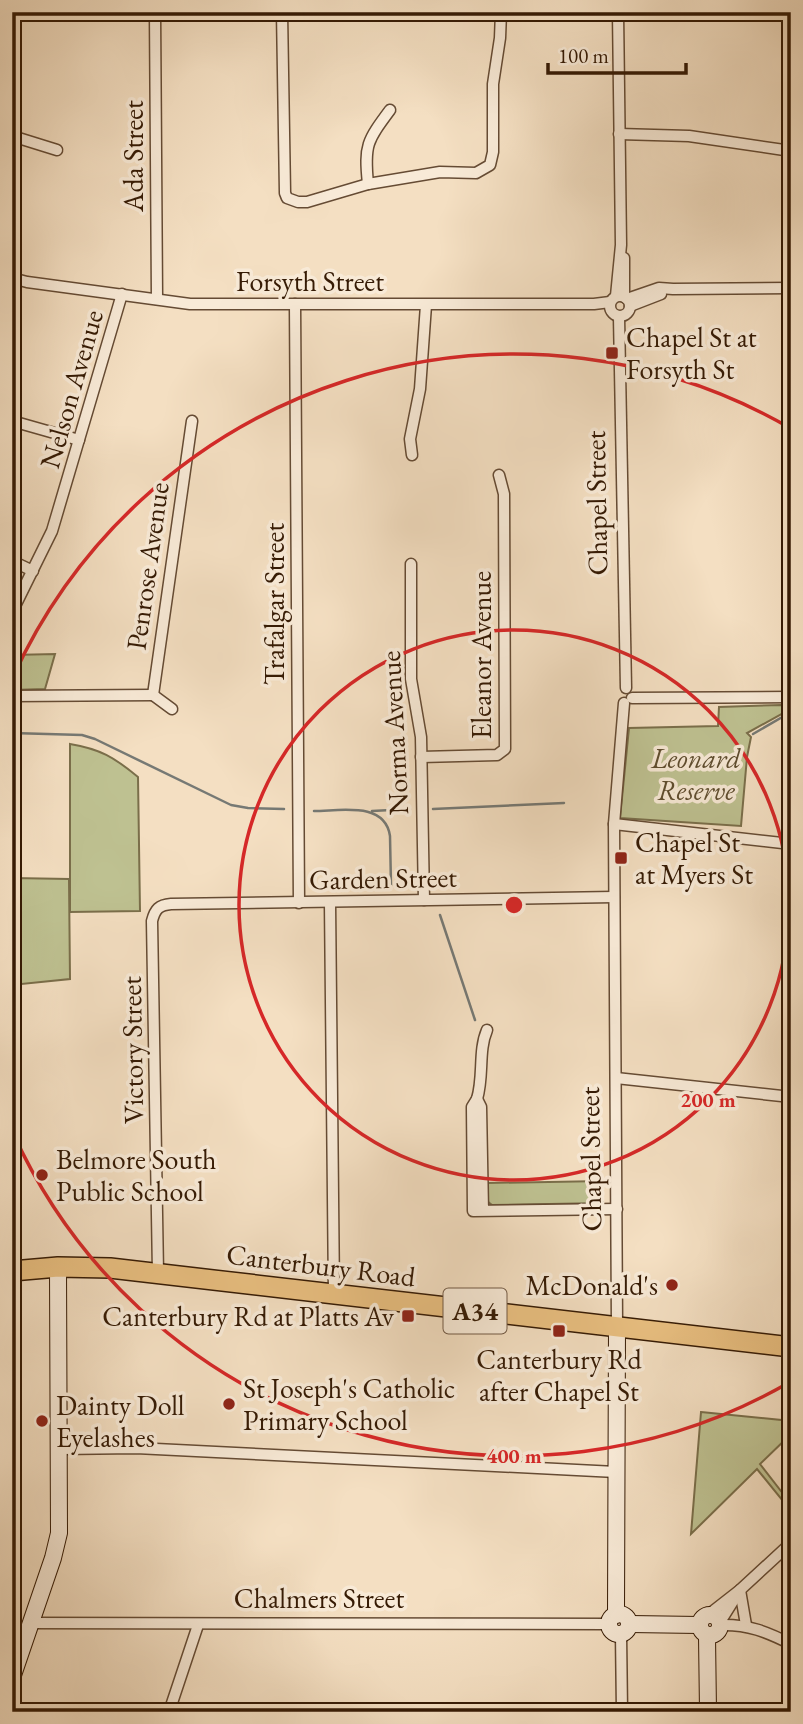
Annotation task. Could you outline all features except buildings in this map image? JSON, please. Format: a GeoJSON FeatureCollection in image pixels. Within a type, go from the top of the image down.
{"type":"FeatureCollection","features":[{"type":"Feature","properties":{"kind":"highway","name":"Canterbury Road"},"geometry":{"type":"LineString","coordinates":[[12,1271],[100,1267],[791,1347]]}},
{"type":"Feature","properties":{"kind":"street","name":"Ada Street"},"geometry":{"type":"LineString","coordinates":[[155,12],[157,299]]}},
{"type":"Feature","properties":{"kind":"street"},"geometry":{"type":"LineString","coordinates":[[282,12],[286,195],[293,201],[307,202],[368,184],[440,172],[476,173],[490,165],[493,152],[493,85],[501,12]]}},
{"type":"Feature","properties":{"kind":"street"},"geometry":{"type":"LineString","coordinates":[[618,12],[618,134],[621,300],[627,314],[619,317],[611,312],[621,300],[663,287],[791,288],[790,151],[689,136],[618,134]]}},
{"type":"Feature","properties":{"kind":"street"},"geometry":{"type":"LineString","coordinates":[[368,184],[366,148],[372,134],[390,110]]}},
{"type":"Feature","properties":{"kind":"street"},"geometry":{"type":"LineString","coordinates":[[12,136],[57,150]]}},
{"type":"Feature","properties":{"kind":"street"},"geometry":{"type":"LineString","coordinates":[[621,245],[627,282],[632,288],[649,290]]}},
{"type":"Feature","properties":{"kind":"street"},"geometry":{"type":"LineString","coordinates":[[621,300],[625,271]]}},
{"type":"Feature","properties":{"kind":"street","name":"Forsyth Street"},"geometry":{"type":"LineString","coordinates":[[12,278],[190,304],[594,304],[621,300]]}},
{"type":"Feature","properties":{"kind":"street"},"geometry":{"type":"LineString","coordinates":[[621,300],[674,289]]}},
{"type":"Feature","properties":{"kind":"street","name":"Nelson Avenue"},"geometry":{"type":"LineString","coordinates":[[12,612],[52,531],[122,294]]}},
{"type":"Feature","properties":{"kind":"street","name":"Trafalgar Street"},"geometry":{"type":"LineString","coordinates":[[295,304],[299,903]]}},
{"type":"Feature","properties":{"kind":"street"},"geometry":{"type":"LineString","coordinates":[[412,455],[410,439],[420,389],[426,305]]}},
{"type":"Feature","properties":{"kind":"street","name":"Chapel Street"},"geometry":{"type":"LineString","coordinates":[[619,317],[627,696],[614,824],[619,1624]]}},
{"type":"Feature","properties":{"kind":"street"},"geometry":{"type":"LineString","coordinates":[[12,421],[79,440]]}},
{"type":"Feature","properties":{"kind":"street","name":"Penrose Avenue"},"geometry":{"type":"LineString","coordinates":[[153,695],[192,421]]}},
{"type":"Feature","properties":{"kind":"street","name":"Eleanor Avenue"},"geometry":{"type":"LineString","coordinates":[[421,757],[497,755],[505,750],[504,494],[499,475]]}},
{"type":"Feature","properties":{"kind":"street"},"geometry":{"type":"LineString","coordinates":[[12,561],[33,571]]}},
{"type":"Feature","properties":{"kind":"street","name":"Norma Avenue"},"geometry":{"type":"LineString","coordinates":[[411,564],[411,679],[420,723],[424,900]]}},
{"type":"Feature","properties":{"kind":"street"},"geometry":{"type":"LineString","coordinates":[[12,696],[153,695],[172,709]]}},
{"type":"Feature","properties":{"kind":"street"},"geometry":{"type":"LineString","coordinates":[[627,696],[791,697]]}},
{"type":"Feature","properties":{"kind":"street"},"geometry":{"type":"LineString","coordinates":[[614,824],[791,844]]}},
{"type":"Feature","properties":{"kind":"street","name":"Garden Street"},"geometry":{"type":"LineString","coordinates":[[156,910],[160,906],[172,904],[614,897]]}},
{"type":"Feature","properties":{"kind":"street"},"geometry":{"type":"LineString","coordinates":[[330,902],[334,1295]]}},
{"type":"Feature","properties":{"kind":"street","name":"Victory Street"},"geometry":{"type":"LineString","coordinates":[[156,910],[152,921],[158,1273]]}},
{"type":"Feature","properties":{"kind":"street"},"geometry":{"type":"LineString","coordinates":[[487,1030],[482,1045],[482,1082],[477,1099],[481,1107],[478,1211],[617,1209]]}},
{"type":"Feature","properties":{"kind":"street"},"geometry":{"type":"LineString","coordinates":[[616,1078],[790,1097],[791,1080]]}},
{"type":"Feature","properties":{"kind":"street"},"geometry":{"type":"LineString","coordinates":[[12,1678],[18,1645],[30,1623],[57,1546],[60,1517],[58,1267]]}},
{"type":"Feature","properties":{"kind":"street"},"geometry":{"type":"LineString","coordinates":[[60,1448],[150,1449],[616,1472]]}},
{"type":"Feature","properties":{"kind":"street"},"geometry":{"type":"LineString","coordinates":[[708,1712],[711,1624],[740,1590],[791,1543]]}},
{"type":"Feature","properties":{"kind":"street"},"geometry":{"type":"LineString","coordinates":[[740,1590],[746,1625]]}},
{"type":"Feature","properties":{"kind":"street","name":"Chalmers Street"},"geometry":{"type":"LineString","coordinates":[[30,1623],[711,1624],[746,1625],[791,1644]]}},
{"type":"Feature","properties":{"kind":"street"},"geometry":{"type":"LineString","coordinates":[[619,1624],[622,1712]]}},
{"type":"Feature","properties":{"kind":"street"},"geometry":{"type":"LineString","coordinates":[[169,1712],[198,1625]]}},
{"type":"Feature","properties":{"kind":"green space"},"geometry":{"type":"Polygon","coordinates":[[[55,654],[45,689],[12,690],[12,655],[55,654]]]}},
{"type":"Feature","properties":{"kind":"green space","name":"Leonard Reserve"},"geometry":{"type":"Polygon","coordinates":[[[781,705],[789,710],[747,733],[751,737],[741,826],[620,818],[629,728],[718,726],[719,707],[781,705]]]}},
{"type":"Feature","properties":{"kind":"green space"},"geometry":{"type":"Polygon","coordinates":[[[70,744],[106,755],[138,777],[140,911],[70,912],[70,744]]]}},
{"type":"Feature","properties":{"kind":"green space"},"geometry":{"type":"Polygon","coordinates":[[[12,878],[69,879],[70,979],[12,985],[12,878]]]}},
{"type":"Feature","properties":{"kind":"green space"},"geometry":{"type":"Polygon","coordinates":[[[603,1181],[603,1203],[492,1205],[487,1201],[487,1183],[603,1181]]]}},
{"type":"Feature","properties":{"kind":"green space"},"geometry":{"type":"Polygon","coordinates":[[[701,1412],[791,1421],[791,1434],[760,1464],[791,1504],[791,1511],[757,1469],[691,1534],[701,1412]]]}},
{"type":"Feature","properties":{"kind":"waterway"},"geometry":{"type":"LineString","coordinates":[[753,734],[791,712]]}},
{"type":"Feature","properties":{"kind":"waterway"},"geometry":{"type":"LineString","coordinates":[[12,733],[82,735],[231,805],[284,809]]}},
{"type":"Feature","properties":{"kind":"waterway"},"geometry":{"type":"LineString","coordinates":[[433,809],[564,803]]}},
{"type":"Feature","properties":{"kind":"waterway"},"geometry":{"type":"LineString","coordinates":[[372,811],[410,809]]}},
{"type":"Feature","properties":{"kind":"waterway"},"geometry":{"type":"LineString","coordinates":[[314,811],[360,810],[380,817],[390,836],[391,886]]}},
{"type":"Feature","properties":{"kind":"waterway"},"geometry":{"type":"LineString","coordinates":[[440,915],[475,1020]]}},
{"type":"Feature","properties":{"kind":"place","name":"Chapel St at Forsyth St"},"geometry":{"type":"Point","coordinates":[612,353]}},
{"type":"Feature","properties":{"kind":"place","name":"Chapel St at Myers St"},"geometry":{"type":"Point","coordinates":[621,858]}},
{"type":"Feature","properties":{"kind":"place","name":"Belmore South Public School"},"geometry":{"type":"Point","coordinates":[42,1175]}},
{"type":"Feature","properties":{"kind":"place","name":"McDonald's"},"geometry":{"type":"Point","coordinates":[672,1285]}},
{"type":"Feature","properties":{"kind":"place","name":"Canterbury Rd at Platts Av"},"geometry":{"type":"Point","coordinates":[408,1316]}},
{"type":"Feature","properties":{"kind":"place","name":"Canterbury Rd after Chapel St"},"geometry":{"type":"Point","coordinates":[559,1331]}},
{"type":"Feature","properties":{"kind":"place","name":"St Joseph's Catholic Primary School"},"geometry":{"type":"Point","coordinates":[229,1404]}},
{"type":"Feature","properties":{"kind":"place","name":"Dainty Doll Eyelashes"},"geometry":{"type":"Point","coordinates":[42,1421]}}]}
